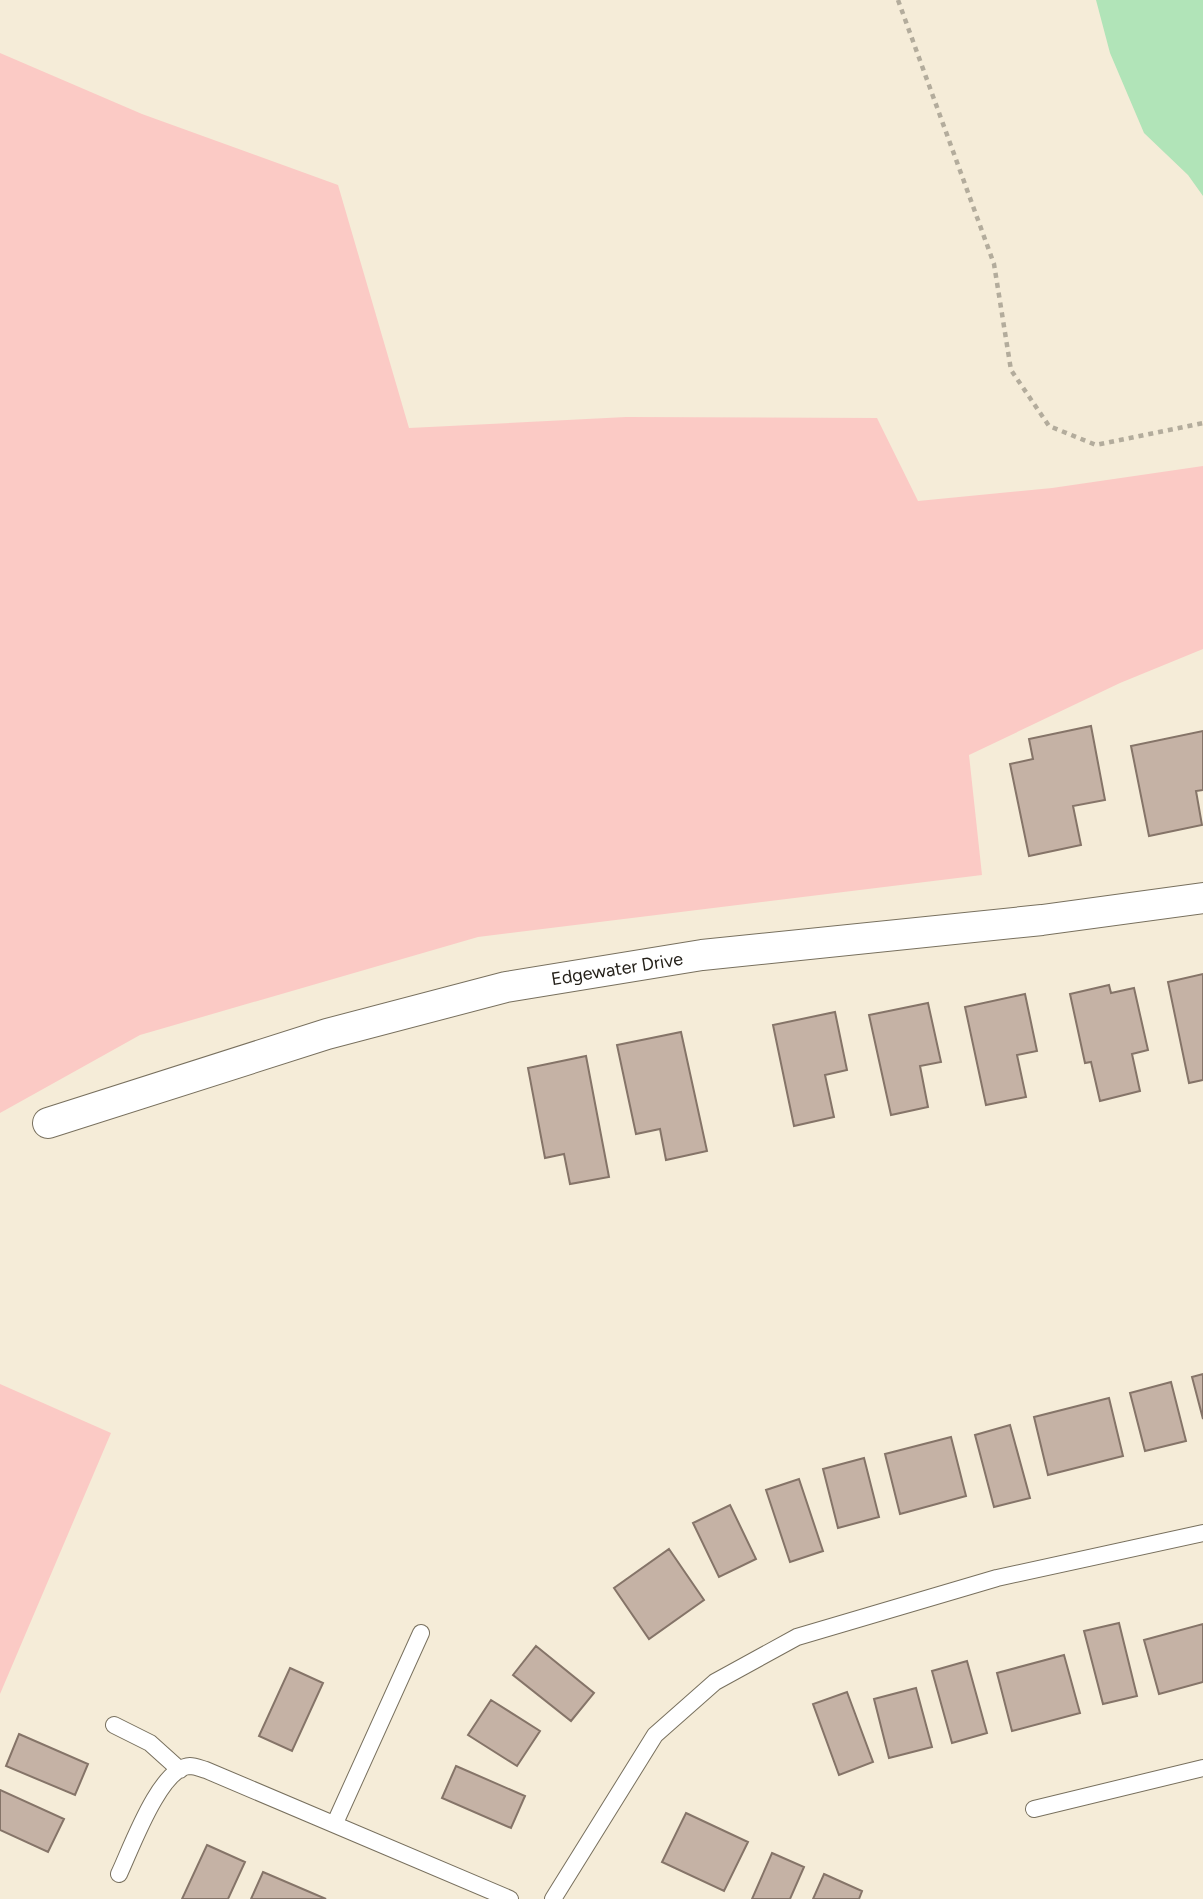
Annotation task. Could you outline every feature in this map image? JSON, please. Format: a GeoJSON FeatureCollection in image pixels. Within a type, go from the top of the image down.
{"type":"FeatureCollection","features":[{"type":"Feature","properties":{"kind":"street","name":"Edgewater Drive"},"geometry":{"type":"LineString","coordinates":[[47,1123],[327,1034],[506,987],[702,956],[1042,920],[1203,898]]}},
{"type":"Feature","properties":{"kind":"lane"},"geometry":{"type":"LineString","coordinates":[[553,1899],[655,1735],[715,1682],[797,1637],[997,1578],[1203,1533]]}},
{"type":"Feature","properties":{"kind":"lane"},"geometry":{"type":"LineString","coordinates":[[335,1823],[421,1633]]}},
{"type":"Feature","properties":{"kind":"lane"},"geometry":{"type":"LineString","coordinates":[[114,1725],[150,1743],[180,1770]]}},
{"type":"Feature","properties":{"kind":"lane"},"geometry":{"type":"LineString","coordinates":[[119,1874],[158,1792],[170,1775],[189,1766],[206,1770],[335,1823],[510,1899]]}},
{"type":"Feature","properties":{"kind":"lane"},"geometry":{"type":"LineString","coordinates":[[1034,1809],[1203,1768]]}},
{"type":"Feature","properties":{"kind":"path"},"geometry":{"type":"LineString","coordinates":[[898,0],[994,264],[1011,370],[1048,426],[1096,445],[1203,423]]}},
{"type":"Feature","properties":{"kind":"shaded area"},"geometry":{"type":"Polygon","coordinates":[[[1096,0],[1203,0],[1203,196],[1188,175],[1144,133],[1110,53],[1096,0]]]}},
{"type":"Feature","properties":{"kind":"shaded area"},"geometry":{"type":"Polygon","coordinates":[[[0,53],[142,114],[338,185],[409,428],[626,417],[877,418],[918,501],[1052,488],[1203,466],[1203,649],[1120,683],[969,755],[982,875],[478,937],[140,1035],[0,1113],[0,53]]]}},
{"type":"Feature","properties":{"kind":"shaded area"},"geometry":{"type":"Polygon","coordinates":[[[0,1384],[111,1433],[0,1694],[0,1384]]]}},
{"type":"Feature","properties":{"kind":"building"},"geometry":{"type":"Polygon","coordinates":[[[1091,726],[1105,800],[1073,806],[1081,845],[1029,856],[1010,764],[1033,759],[1029,739],[1091,726]]]}},
{"type":"Feature","properties":{"kind":"building"},"geometry":{"type":"Polygon","coordinates":[[[1203,731],[1203,790],[1196,791],[1202,825],[1149,836],[1131,746],[1203,731]]]}},
{"type":"Feature","properties":{"kind":"building"},"geometry":{"type":"Polygon","coordinates":[[[1203,974],[1203,1080],[1189,1083],[1168,982],[1203,974]]]}},
{"type":"Feature","properties":{"kind":"building"},"geometry":{"type":"Polygon","coordinates":[[[1109,985],[1111,993],[1134,988],[1148,1050],[1132,1054],[1140,1091],[1100,1101],[1091,1062],[1085,1063],[1070,994],[1109,985]]]}},
{"type":"Feature","properties":{"kind":"building"},"geometry":{"type":"Polygon","coordinates":[[[1025,994],[1037,1051],[1017,1055],[1026,1097],[986,1105],[965,1007],[1025,994]]]}},
{"type":"Feature","properties":{"kind":"building"},"geometry":{"type":"Polygon","coordinates":[[[928,1003],[941,1062],[920,1066],[928,1107],[891,1115],[869,1015],[928,1003]]]}},
{"type":"Feature","properties":{"kind":"building"},"geometry":{"type":"Polygon","coordinates":[[[835,1012],[847,1070],[825,1075],[834,1117],[794,1126],[773,1025],[835,1012]]]}},
{"type":"Feature","properties":{"kind":"building"},"geometry":{"type":"Polygon","coordinates":[[[681,1032],[707,1151],[666,1160],[660,1129],[636,1134],[617,1045],[681,1032]]]}},
{"type":"Feature","properties":{"kind":"building"},"geometry":{"type":"Polygon","coordinates":[[[586,1056],[609,1177],[570,1184],[564,1154],[545,1158],[528,1068],[586,1056]]]}},
{"type":"Feature","properties":{"kind":"building"},"geometry":{"type":"Polygon","coordinates":[[[1203,1374],[1203,1419],[1192,1377],[1203,1374]]]}},
{"type":"Feature","properties":{"kind":"building"},"geometry":{"type":"Polygon","coordinates":[[[1171,1382],[1186,1441],[1145,1451],[1130,1393],[1171,1382]]]}},
{"type":"Feature","properties":{"kind":"building"},"geometry":{"type":"Polygon","coordinates":[[[1109,1398],[1123,1456],[1048,1475],[1034,1417],[1109,1398]]]}},
{"type":"Feature","properties":{"kind":"building"},"geometry":{"type":"Polygon","coordinates":[[[1010,1425],[1030,1498],[994,1507],[975,1435],[1010,1425]]]}},
{"type":"Feature","properties":{"kind":"building"},"geometry":{"type":"Polygon","coordinates":[[[951,1437],[966,1496],[900,1514],[885,1454],[951,1437]]]}},
{"type":"Feature","properties":{"kind":"building"},"geometry":{"type":"Polygon","coordinates":[[[864,1458],[879,1517],[838,1528],[823,1469],[864,1458]]]}},
{"type":"Feature","properties":{"kind":"building"},"geometry":{"type":"Polygon","coordinates":[[[799,1479],[823,1551],[790,1562],[766,1490],[799,1479]]]}},
{"type":"Feature","properties":{"kind":"building"},"geometry":{"type":"Polygon","coordinates":[[[730,1505],[756,1559],[719,1577],[693,1523],[730,1505]]]}},
{"type":"Feature","properties":{"kind":"building"},"geometry":{"type":"Polygon","coordinates":[[[669,1549],[704,1600],[649,1639],[614,1588],[669,1549]]]}},
{"type":"Feature","properties":{"kind":"building"},"geometry":{"type":"Polygon","coordinates":[[[1119,1623],[1137,1696],[1103,1704],[1084,1631],[1119,1623]]]}},
{"type":"Feature","properties":{"kind":"building"},"geometry":{"type":"Polygon","coordinates":[[[1203,1624],[1203,1682],[1159,1694],[1144,1640],[1203,1624]]]}},
{"type":"Feature","properties":{"kind":"building"},"geometry":{"type":"Polygon","coordinates":[[[536,1646],[594,1693],[571,1721],[513,1675],[536,1646]]]}},
{"type":"Feature","properties":{"kind":"building"},"geometry":{"type":"Polygon","coordinates":[[[1064,1655],[1080,1713],[1012,1731],[997,1673],[1064,1655]]]}},
{"type":"Feature","properties":{"kind":"building"},"geometry":{"type":"Polygon","coordinates":[[[967,1661],[987,1733],[952,1743],[932,1671],[967,1661]]]}},
{"type":"Feature","properties":{"kind":"building"},"geometry":{"type":"Polygon","coordinates":[[[290,1668],[323,1683],[292,1751],[259,1736],[290,1668]]]}},
{"type":"Feature","properties":{"kind":"building"},"geometry":{"type":"Polygon","coordinates":[[[916,1688],[932,1747],[889,1758],[874,1699],[916,1688]]]}},
{"type":"Feature","properties":{"kind":"building"},"geometry":{"type":"Polygon","coordinates":[[[847,1692],[873,1762],[839,1775],[813,1704],[847,1692]]]}},
{"type":"Feature","properties":{"kind":"building"},"geometry":{"type":"Polygon","coordinates":[[[491,1700],[540,1731],[517,1766],[468,1735],[491,1700]]]}},
{"type":"Feature","properties":{"kind":"building"},"geometry":{"type":"Polygon","coordinates":[[[19,1734],[88,1764],[75,1795],[6,1766],[19,1734]]]}},
{"type":"Feature","properties":{"kind":"building"},"geometry":{"type":"Polygon","coordinates":[[[456,1766],[525,1796],[511,1828],[442,1798],[456,1766]]]}},
{"type":"Feature","properties":{"kind":"building"},"geometry":{"type":"Polygon","coordinates":[[[0,1790],[64,1819],[48,1852],[0,1830],[0,1790]]]}},
{"type":"Feature","properties":{"kind":"building"},"geometry":{"type":"Polygon","coordinates":[[[686,1813],[748,1842],[724,1891],[662,1862],[686,1813]]]}},
{"type":"Feature","properties":{"kind":"building"},"geometry":{"type":"Polygon","coordinates":[[[207,1845],[245,1862],[228,1899],[182,1899],[207,1845]]]}},
{"type":"Feature","properties":{"kind":"building"},"geometry":{"type":"Polygon","coordinates":[[[772,1853],[804,1867],[790,1899],[752,1899],[772,1853]]]}},
{"type":"Feature","properties":{"kind":"building"},"geometry":{"type":"Polygon","coordinates":[[[263,1872],[326,1899],[251,1899],[263,1872]]]}},
{"type":"Feature","properties":{"kind":"building"},"geometry":{"type":"Polygon","coordinates":[[[824,1874],[862,1891],[859,1899],[813,1899],[824,1874]]]}}]}
